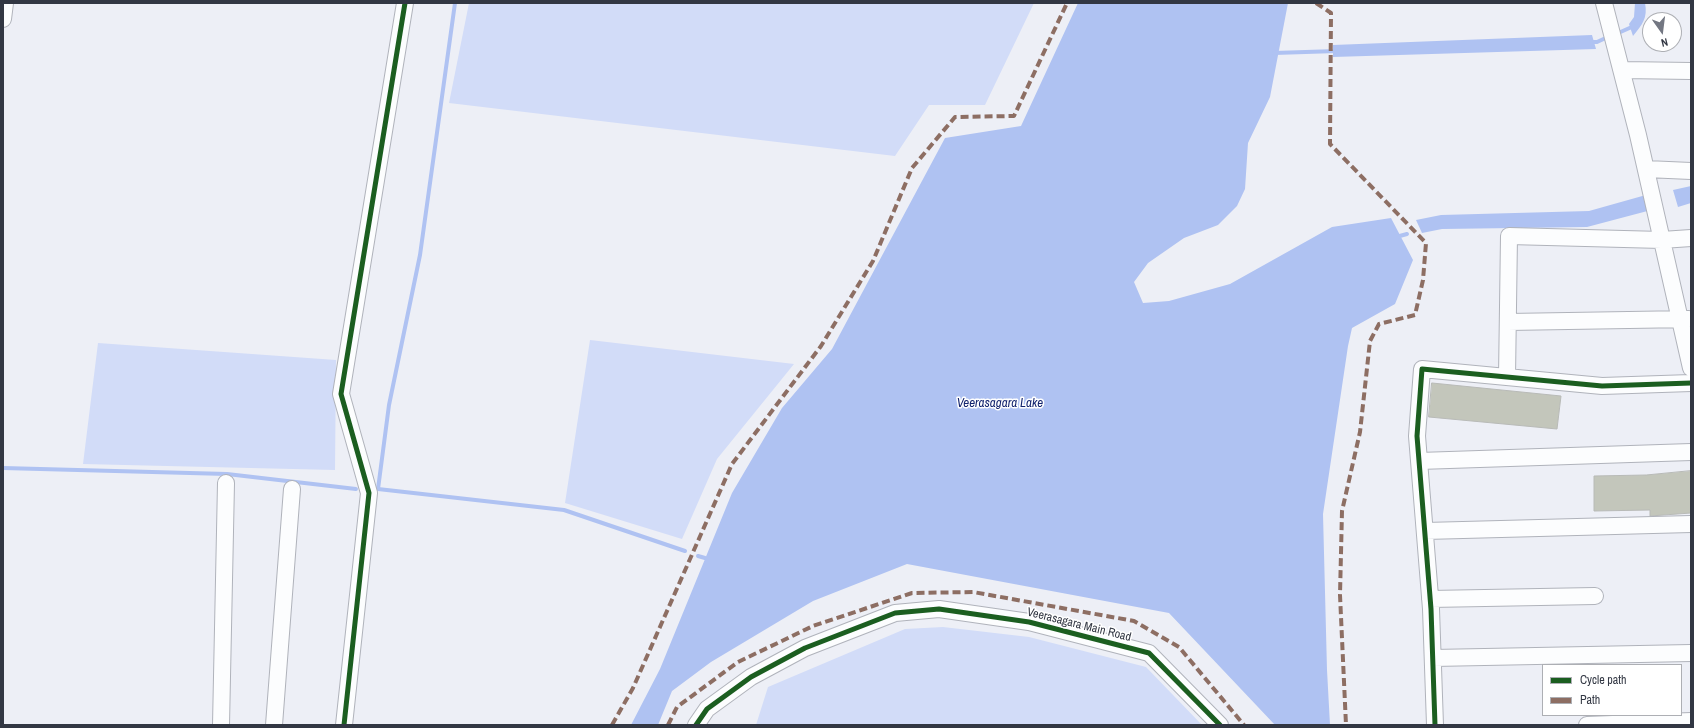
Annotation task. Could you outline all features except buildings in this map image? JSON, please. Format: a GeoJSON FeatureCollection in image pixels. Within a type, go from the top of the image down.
{"type":"FeatureCollection","features":[{"type":"Feature","properties":{"kind":"street"},"geometry":{"type":"LineString","coordinates":[[3,19],[5,3]]}},
{"type":"Feature","properties":{"kind":"street"},"geometry":{"type":"LineString","coordinates":[[344,725],[369,493],[341,394],[405,3]]}},
{"type":"Feature","properties":{"kind":"street"},"geometry":{"type":"LineString","coordinates":[[1604,3],[1622,70],[1662,240],[1686,320],[1691,368]]}},
{"type":"Feature","properties":{"kind":"street"},"geometry":{"type":"LineString","coordinates":[[1622,70],[1691,71]]}},
{"type":"Feature","properties":{"kind":"street"},"geometry":{"type":"LineString","coordinates":[[1646,169],[1691,171]]}},
{"type":"Feature","properties":{"kind":"street"},"geometry":{"type":"LineString","coordinates":[[1506,377],[1509,236],[1662,240],[1691,238]]}},
{"type":"Feature","properties":{"kind":"street"},"geometry":{"type":"LineString","coordinates":[[1508,322],[1686,320]]}},
{"type":"Feature","properties":{"kind":"street"},"geometry":{"type":"LineString","coordinates":[[1435,725],[1430,599],[1417,436],[1422,369],[1602,386],[1691,383]]}},
{"type":"Feature","properties":{"kind":"street"},"geometry":{"type":"LineString","coordinates":[[1419,461],[1691,452]]}},
{"type":"Feature","properties":{"kind":"street"},"geometry":{"type":"LineString","coordinates":[[221,725],[226,483]]}},
{"type":"Feature","properties":{"kind":"street"},"geometry":{"type":"LineString","coordinates":[[274,725],[292,489]]}},
{"type":"Feature","properties":{"kind":"street"},"geometry":{"type":"LineString","coordinates":[[1424,531],[1691,524]]}},
{"type":"Feature","properties":{"kind":"street"},"geometry":{"type":"LineString","coordinates":[[1430,599],[1595,596]]}},
{"type":"Feature","properties":{"kind":"street","name":"Veerasagara Main Road"},"geometry":{"type":"LineString","coordinates":[[696,725],[708,709],[751,677],[805,648],[895,613],[939,609],[1030,622],[1149,653],[1220,725]]}},
{"type":"Feature","properties":{"kind":"street"},"geometry":{"type":"LineString","coordinates":[[1432,658],[1691,653]]}},
{"type":"Feature","properties":{"kind":"street"},"geometry":{"type":"LineString","coordinates":[[1587,725],[1691,721]]}},
{"type":"Feature","properties":{"kind":"shaded area"},"geometry":{"type":"Polygon","coordinates":[[[469,3],[1034,3],[985,105],[929,105],[895,156],[449,103],[469,3]]]}},
{"type":"Feature","properties":{"kind":"shaded area"},"geometry":{"type":"Polygon","coordinates":[[[590,340],[794,364],[717,459],[682,539],[565,503],[590,340]]]}},
{"type":"Feature","properties":{"kind":"shaded area"},"geometry":{"type":"Polygon","coordinates":[[[98,343],[336,360],[335,470],[83,464],[98,343]]]}},
{"type":"Feature","properties":{"kind":"shaded area"},"geometry":{"type":"Polygon","coordinates":[[[943,627],[1029,637],[1146,667],[1202,725],[756,725],[768,687],[905,629],[943,627]]]}},
{"type":"Feature","properties":{"kind":"water","name":"Veerasagara Lake"},"geometry":{"type":"Polygon","coordinates":[[[1078,3],[1288,3],[1270,97],[1248,143],[1245,189],[1237,206],[1218,225],[1184,238],[1148,263],[1134,282],[1143,303],[1169,301],[1230,284],[1332,227],[1391,218],[1413,260],[1395,304],[1352,328],[1348,346],[1323,514],[1330,725],[1275,725],[1169,613],[907,564],[813,601],[711,662],[672,691],[658,725],[631,725],[660,669],[732,493],[782,408],[832,349],[945,138],[1021,126],[1078,3]]]}},
{"type":"Feature","properties":{"kind":"water"},"geometry":{"type":"Polygon","coordinates":[[[1635,3],[1645,3],[1646,12],[1642,12],[1642,25],[1633,36],[1629,24],[1634,17],[1635,3]]]}},
{"type":"Feature","properties":{"kind":"water"},"geometry":{"type":"Polygon","coordinates":[[[1592,35],[1596,49],[1333,57],[1333,45],[1592,35]]]}},
{"type":"Feature","properties":{"kind":"water"},"geometry":{"type":"Polygon","coordinates":[[[1691,186],[1691,203],[1678,207],[1673,190],[1691,186]]]}},
{"type":"Feature","properties":{"kind":"water"},"geometry":{"type":"Polygon","coordinates":[[[1653,193],[1655,209],[1587,227],[1442,229],[1422,233],[1416,220],[1441,215],[1589,211],[1653,193]]]}},
{"type":"Feature","properties":{"kind":"waterway"},"geometry":{"type":"LineString","coordinates":[[455,3],[420,255],[389,405],[378,489],[564,510],[685,551]]}},
{"type":"Feature","properties":{"kind":"waterway"},"geometry":{"type":"LineString","coordinates":[[1616,34],[1634,26]]}},
{"type":"Feature","properties":{"kind":"waterway"},"geometry":{"type":"LineString","coordinates":[[1590,42],[1597,42],[1610,36]]}},
{"type":"Feature","properties":{"kind":"waterway"},"geometry":{"type":"LineString","coordinates":[[1274,53],[1337,51]]}},
{"type":"Feature","properties":{"kind":"waterway"},"geometry":{"type":"LineString","coordinates":[[1396,237],[1407,234]]}},
{"type":"Feature","properties":{"kind":"waterway"},"geometry":{"type":"LineString","coordinates":[[3,468],[227,474],[356,489]]}},
{"type":"Feature","properties":{"kind":"waterway"},"geometry":{"type":"LineString","coordinates":[[698,556],[705,558]]}},
{"type":"Feature","properties":{"kind":"marked path"},"geometry":{"type":"LineString","coordinates":[[612,725],[633,688],[732,464],[821,346],[873,261],[912,168],[955,117],[1014,116],[1067,3]]}},
{"type":"Feature","properties":{"kind":"marked path"},"geometry":{"type":"LineString","coordinates":[[1316,3],[1331,13],[1330,144],[1426,243],[1423,280],[1415,315],[1379,324],[1370,341],[1360,432],[1342,511],[1340,595],[1346,725]]}},
{"type":"Feature","properties":{"kind":"marked path"},"geometry":{"type":"LineString","coordinates":[[668,725],[677,707],[738,662],[813,626],[912,593],[973,592],[1134,621],[1179,647],[1244,725]]}},
{"type":"Feature","properties":{"kind":"cycle path"},"geometry":{"type":"LineString","coordinates":[[344,725],[369,493],[341,394],[405,3]]}},
{"type":"Feature","properties":{"kind":"cycle path"},"geometry":{"type":"LineString","coordinates":[[1435,725],[1431,609],[1417,436],[1422,369],[1602,386],[1691,383]]}},
{"type":"Feature","properties":{"kind":"cycle path"},"geometry":{"type":"LineString","coordinates":[[696,725],[707,709],[751,677],[805,648],[895,613],[939,609],[1029,622],[1149,653],[1220,725]]}}]}
